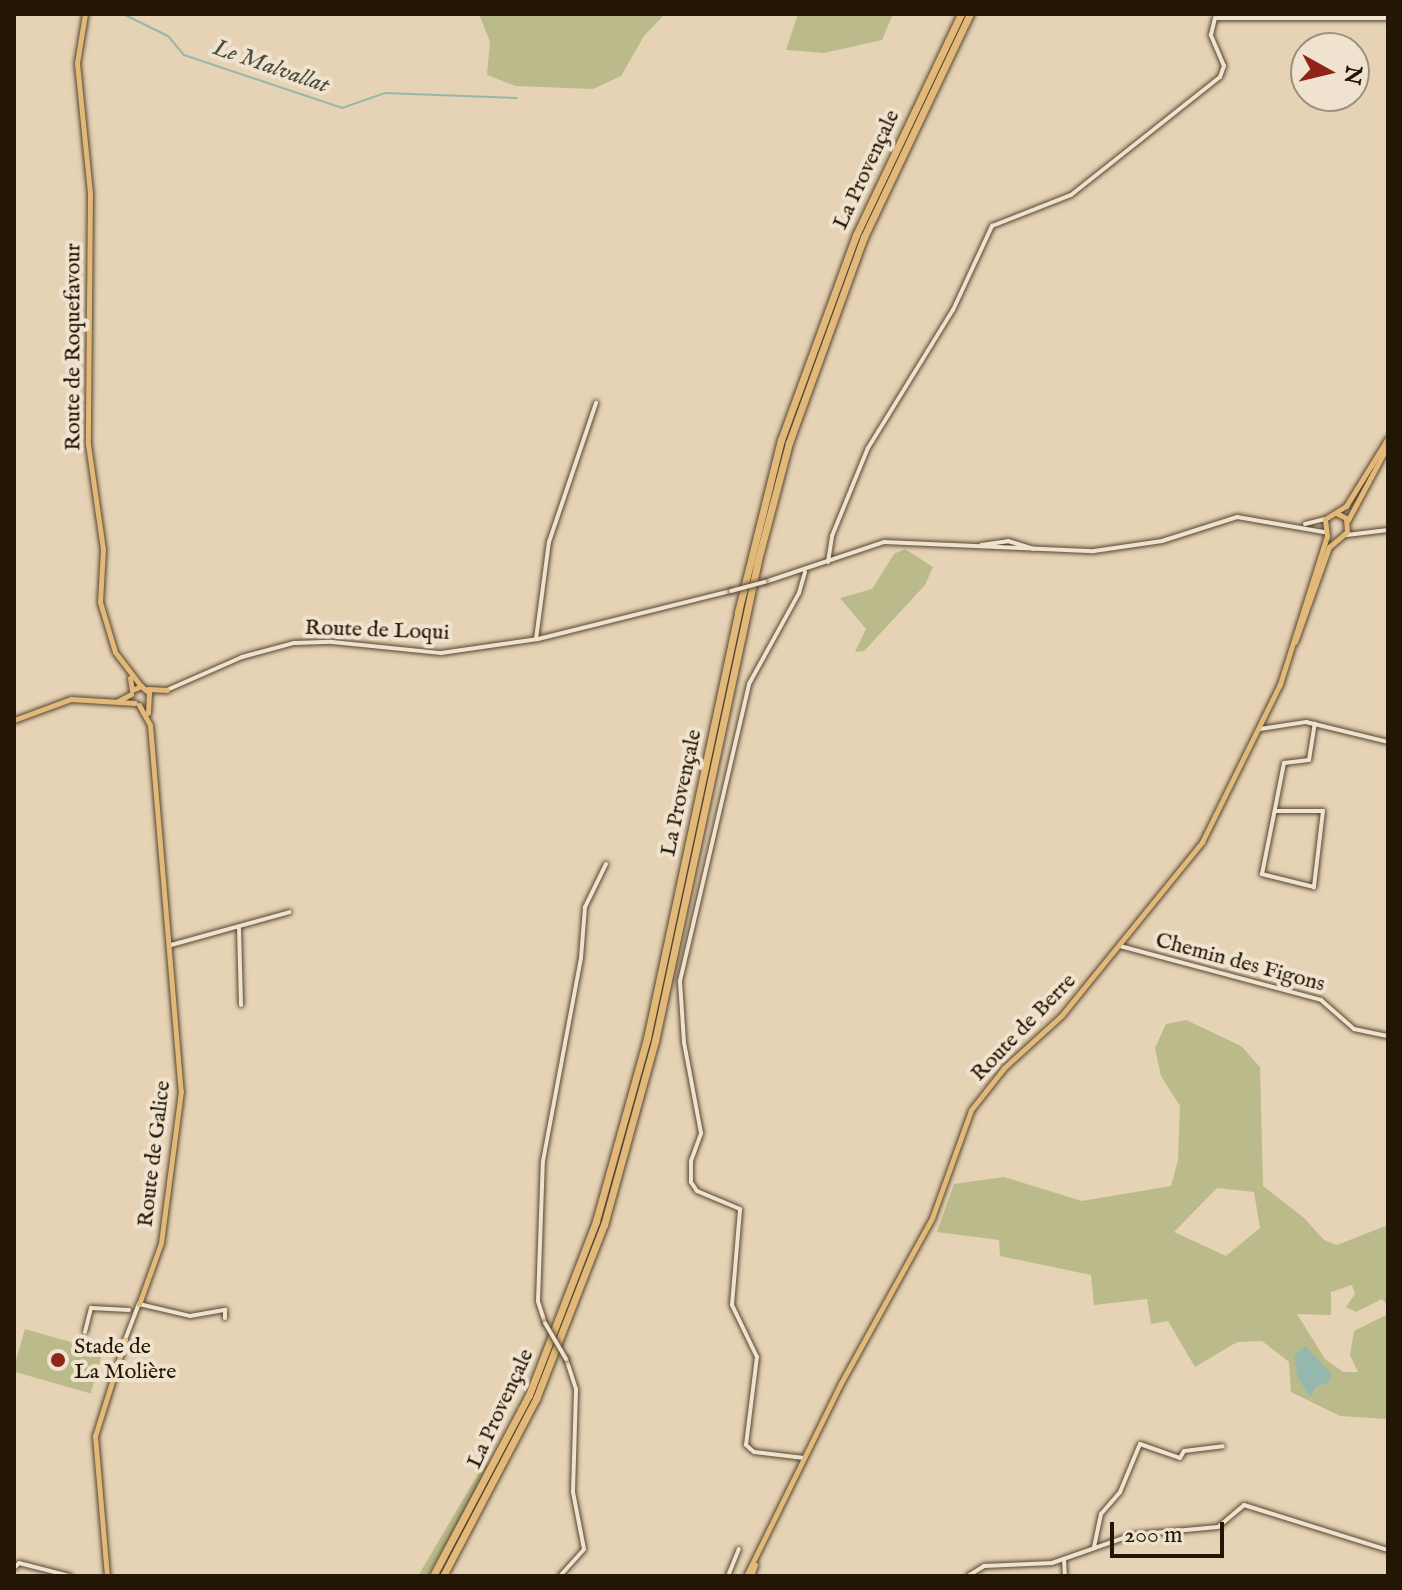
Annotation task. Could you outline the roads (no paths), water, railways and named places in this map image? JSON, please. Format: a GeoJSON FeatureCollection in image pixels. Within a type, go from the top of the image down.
{"type":"FeatureCollection","features":[{"type":"Feature","properties":{"kind":"highway","name":"La Provençale"},"geometry":{"type":"LineString","coordinates":[[433,1576],[529,1395],[596,1221],[647,1038],[743,587],[781,440],[856,235],[961,14]]}},
{"type":"Feature","properties":{"kind":"highway","name":"La Provençale"},"geometry":{"type":"LineString","coordinates":[[443,1576],[536,1399],[604,1225],[655,1041],[757,564],[793,431],[864,237],[970,14]]}},
{"type":"Feature","properties":{"kind":"main road","name":"Route de Roquefavour"},"geometry":{"type":"LineString","coordinates":[[85,14],[77,63],[90,193],[88,444],[103,549],[102,612],[128,674],[132,692]]}},
{"type":"Feature","properties":{"kind":"main road"},"geometry":{"type":"LineString","coordinates":[[1388,438],[1336,513],[1325,519],[1325,534],[1337,539],[1345,536],[1348,521],[1388,445]]}},
{"type":"Feature","properties":{"kind":"main road"},"geometry":{"type":"LineString","coordinates":[[1336,513],[1348,521]]}},
{"type":"Feature","properties":{"kind":"main road","name":"Route de Berre"},"geometry":{"type":"LineString","coordinates":[[1283,671],[1325,534]]}},
{"type":"Feature","properties":{"kind":"main road","name":"Route de Berre"},"geometry":{"type":"LineString","coordinates":[[749,1576],[814,1438],[932,1218],[977,1100],[1004,1068],[1062,1015],[1202,842],[1260,729],[1322,562],[1337,539]]}},
{"type":"Feature","properties":{"kind":"main road"},"geometry":{"type":"LineString","coordinates":[[128,674],[144,688]]}},
{"type":"Feature","properties":{"kind":"main road"},"geometry":{"type":"LineString","coordinates":[[113,701],[144,688],[167,690]]}},
{"type":"Feature","properties":{"kind":"main road","name":"Route de Galice"},"geometry":{"type":"LineString","coordinates":[[139,1304],[161,1243],[181,1091],[171,945],[148,699],[144,688]]}},
{"type":"Feature","properties":{"kind":"main road"},"geometry":{"type":"LineString","coordinates":[[148,699],[167,690]]}},
{"type":"Feature","properties":{"kind":"main road"},"geometry":{"type":"LineString","coordinates":[[14,720],[71,699],[137,704],[150,722]]}},
{"type":"Feature","properties":{"kind":"main road","name":"Route de Galice"},"geometry":{"type":"LineString","coordinates":[[107,1576],[95,1436],[125,1340]]}},
{"type":"Feature","properties":{"kind":"street"},"geometry":{"type":"LineString","coordinates":[[828,562],[832,536],[868,448],[953,310],[992,226],[1071,195],[1220,77],[1224,66],[1211,35],[1215,18],[1388,18]]}},
{"type":"Feature","properties":{"kind":"street"},"geometry":{"type":"LineString","coordinates":[[536,639],[549,542],[596,403]]}},
{"type":"Feature","properties":{"kind":"street","name":"Route de Loqui"},"geometry":{"type":"LineString","coordinates":[[167,690],[242,657],[294,643],[332,642],[441,653],[536,639],[805,572],[884,542],[1036,550],[1144,544],[1237,517],[1298,524]]}},
{"type":"Feature","properties":{"kind":"street"},"geometry":{"type":"LineString","coordinates":[[1298,524],[1325,519]]}},
{"type":"Feature","properties":{"kind":"street"},"geometry":{"type":"LineString","coordinates":[[1348,521],[1363,531]]}},
{"type":"Feature","properties":{"kind":"street"},"geometry":{"type":"LineString","coordinates":[[1298,524],[1325,534]]}},
{"type":"Feature","properties":{"kind":"street"},"geometry":{"type":"LineString","coordinates":[[1345,536],[1363,531],[1388,530]]}},
{"type":"Feature","properties":{"kind":"street"},"geometry":{"type":"LineString","coordinates":[[804,1458],[754,1452],[746,1445],[757,1357],[732,1305],[740,1209],[697,1191],[691,1182],[691,1161],[701,1133],[686,1058],[680,981],[749,684],[799,593],[805,572]]}},
{"type":"Feature","properties":{"kind":"street"},"geometry":{"type":"LineString","coordinates":[[132,692],[137,704],[148,699]]}},
{"type":"Feature","properties":{"kind":"street"},"geometry":{"type":"LineString","coordinates":[[1260,729],[1287,721],[1315,723],[1388,742]]}},
{"type":"Feature","properties":{"kind":"street"},"geometry":{"type":"LineString","coordinates":[[1275,811],[1323,811],[1314,887],[1264,879],[1275,811],[1284,763],[1309,760],[1315,723]]}},
{"type":"Feature","properties":{"kind":"street"},"geometry":{"type":"LineString","coordinates":[[560,1576],[584,1549],[573,1492],[576,1389],[566,1359],[545,1323],[538,1301],[543,1165],[581,958],[585,907],[606,864]]}},
{"type":"Feature","properties":{"kind":"street"},"geometry":{"type":"LineString","coordinates":[[171,945],[290,912]]}},
{"type":"Feature","properties":{"kind":"street"},"geometry":{"type":"LineString","coordinates":[[239,928],[241,1005]]}},
{"type":"Feature","properties":{"kind":"street","name":"Chemin des Figons"},"geometry":{"type":"LineString","coordinates":[[1120,946],[1321,1000],[1354,1029],[1388,1036]]}},
{"type":"Feature","properties":{"kind":"street"},"geometry":{"type":"LineString","coordinates":[[139,1304],[190,1316],[225,1310],[225,1318]]}},
{"type":"Feature","properties":{"kind":"street","name":"Route de Galice"},"geometry":{"type":"LineString","coordinates":[[125,1340],[139,1304]]}},
{"type":"Feature","properties":{"kind":"street"},"geometry":{"type":"LineString","coordinates":[[85,1332],[91,1308],[129,1310]]}},
{"type":"Feature","properties":{"kind":"street"},"geometry":{"type":"LineString","coordinates":[[1094,1547],[1101,1514],[1120,1492],[1140,1444],[1180,1458],[1184,1451],[1223,1446]]}},
{"type":"Feature","properties":{"kind":"street"},"geometry":{"type":"LineString","coordinates":[[968,1576],[984,1566],[1064,1559],[1132,1535],[1218,1527],[1244,1505],[1388,1550]]}},
{"type":"Feature","properties":{"kind":"street"},"geometry":{"type":"LineString","coordinates":[[728,1576],[739,1549]]}},
{"type":"Feature","properties":{"kind":"street"},"geometry":{"type":"LineString","coordinates":[[1064,1559],[1065,1576]]}},
{"type":"Feature","properties":{"kind":"street"},"geometry":{"type":"LineString","coordinates":[[14,1568],[19,1563],[70,1576]]}},
{"type":"Feature","properties":{"kind":"water"},"geometry":{"type":"Polygon","coordinates":[[[1305,1346],[1331,1373],[1329,1382],[1316,1387],[1310,1397],[1298,1378],[1294,1356],[1305,1346]]]}},
{"type":"Feature","properties":{"kind":"waterway","name":"Le Malvallat"},"geometry":{"type":"LineString","coordinates":[[123,14],[168,36],[184,55],[342,108],[385,93],[517,98]]}},
{"type":"Feature","properties":{"kind":"place","name":"Stade de La Molière"},"geometry":{"type":"Point","coordinates":[58,1360]}}]}
